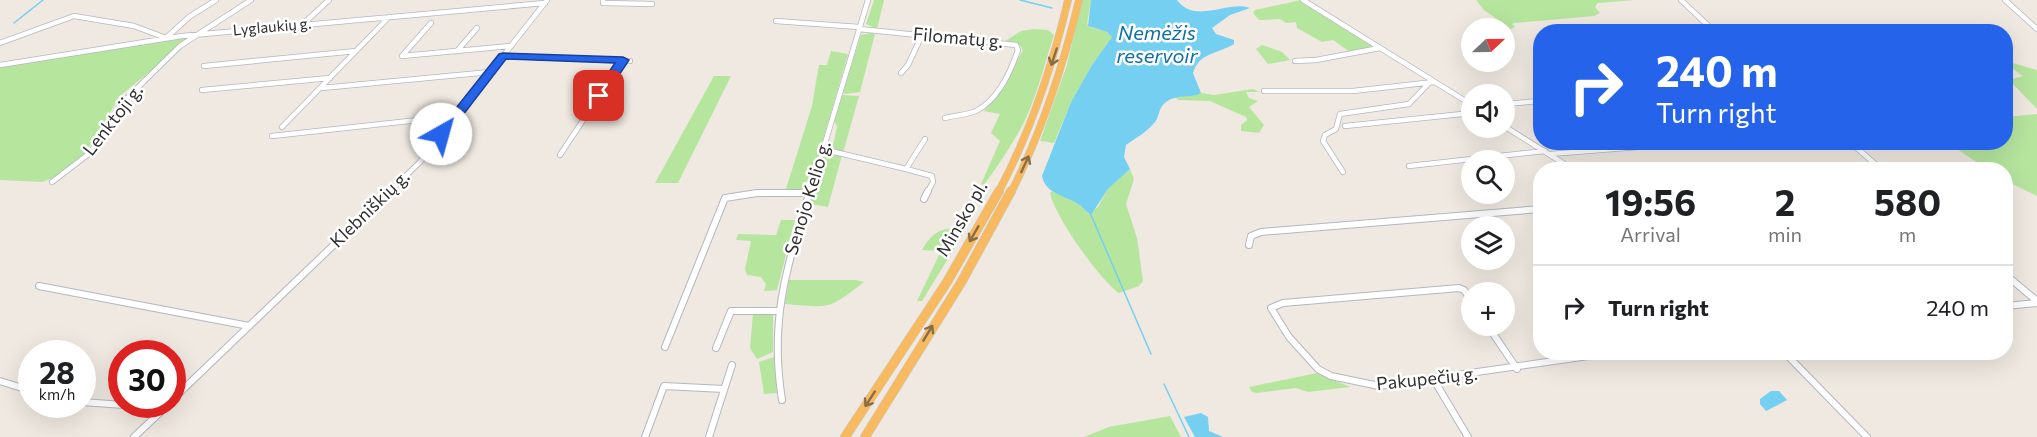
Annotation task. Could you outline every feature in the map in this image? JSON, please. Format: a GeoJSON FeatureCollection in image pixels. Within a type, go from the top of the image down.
{"type":"FeatureCollection","features":[{"type":"Feature","properties":{"kind":"highway","name":"Minsko pl."},"geometry":{"type":"LineString","coordinates":[[845,437],[961,255],[1004,179],[1040,98],[1063,28],[1068,0]]}},
{"type":"Feature","properties":{"kind":"highway","name":"Minsko pl."},"geometry":{"type":"LineString","coordinates":[[865,437],[972,262],[1022,171],[1054,93],[1071,39],[1079,0]]}},
{"type":"Feature","properties":{"kind":"street"},"geometry":{"type":"LineString","coordinates":[[2,42],[74,16],[134,26],[166,38],[189,17],[216,0]]}},
{"type":"Feature","properties":{"kind":"street","name":"Lenktoji g."},"geometry":{"type":"LineString","coordinates":[[52,182],[90,153],[114,113],[141,82],[180,46],[251,0]]}},
{"type":"Feature","properties":{"kind":"street"},"geometry":{"type":"LineString","coordinates":[[303,24],[329,0]]}},
{"type":"Feature","properties":{"kind":"street"},"geometry":{"type":"LineString","coordinates":[[603,0],[603,3],[612,5],[652,4]]}},
{"type":"Feature","properties":{"kind":"street","name":"Senojo Kelio g."},"geometry":{"type":"LineString","coordinates":[[782,400],[775,354],[776,310],[868,0]]}},
{"type":"Feature","properties":{"kind":"street"},"geometry":{"type":"LineString","coordinates":[[1303,0],[1431,83],[1461,99]]}},
{"type":"Feature","properties":{"kind":"street"},"geometry":{"type":"LineString","coordinates":[[1682,0],[1706,24]]}},
{"type":"Feature","properties":{"kind":"street"},"geometry":{"type":"LineString","coordinates":[[2005,0],[2037,29]]}},
{"type":"Feature","properties":{"kind":"street","name":"Lyglaukių g."},"geometry":{"type":"LineString","coordinates":[[0,65],[200,34],[546,1]]}},
{"type":"Feature","properties":{"kind":"street","name":"Klebniškių g."},"geometry":{"type":"LineString","coordinates":[[186,387],[412,169],[546,1]]}},
{"type":"Feature","properties":{"kind":"street"},"geometry":{"type":"LineString","coordinates":[[282,127],[389,17]]}},
{"type":"Feature","properties":{"kind":"street","name":"Filomatų g."},"geometry":{"type":"LineString","coordinates":[[776,21],[1013,44],[1018,47],[1013,65],[987,101],[977,110],[945,118]]}},
{"type":"Feature","properties":{"kind":"street"},"geometry":{"type":"LineString","coordinates":[[431,23],[402,56],[511,46]]}},
{"type":"Feature","properties":{"kind":"street"},"geometry":{"type":"LineString","coordinates":[[457,51],[477,28]]}},
{"type":"Feature","properties":{"kind":"street"},"geometry":{"type":"LineString","coordinates":[[901,73],[908,65],[922,35]]}},
{"type":"Feature","properties":{"kind":"street"},"geometry":{"type":"LineString","coordinates":[[1295,61],[1316,60],[1380,48]]}},
{"type":"Feature","properties":{"kind":"street"},"geometry":{"type":"LineString","coordinates":[[204,66],[356,51]]}},
{"type":"Feature","properties":{"kind":"street"},"geometry":{"type":"LineString","coordinates":[[503,56],[630,61]]}},
{"type":"Feature","properties":{"kind":"street"},"geometry":{"type":"LineString","coordinates":[[560,155],[623,60]]}},
{"type":"Feature","properties":{"kind":"street"},"geometry":{"type":"LineString","coordinates":[[322,88],[490,72]]}},
{"type":"Feature","properties":{"kind":"street"},"geometry":{"type":"LineString","coordinates":[[202,90],[330,78]]}},
{"type":"Feature","properties":{"kind":"street"},"geometry":{"type":"LineString","coordinates":[[1264,91],[1353,91],[1431,83]]}},
{"type":"Feature","properties":{"kind":"street"},"geometry":{"type":"LineString","coordinates":[[1336,127],[1338,116],[1342,113],[1409,104],[1431,83]]}},
{"type":"Feature","properties":{"kind":"street"},"geometry":{"type":"LineString","coordinates":[[1515,103],[1533,102]]}},
{"type":"Feature","properties":{"kind":"street"},"geometry":{"type":"LineString","coordinates":[[1343,172],[1323,141],[1325,135],[1336,127],[1461,114]]}},
{"type":"Feature","properties":{"kind":"street"},"geometry":{"type":"LineString","coordinates":[[272,136],[455,116]]}},
{"type":"Feature","properties":{"kind":"street"},"geometry":{"type":"LineString","coordinates":[[1515,133],[1533,144]]}},
{"type":"Feature","properties":{"kind":"street"},"geometry":{"type":"LineString","coordinates":[[906,169],[925,139]]}},
{"type":"Feature","properties":{"kind":"street"},"geometry":{"type":"LineString","coordinates":[[822,149],[932,176],[933,182],[924,199]]}},
{"type":"Feature","properties":{"kind":"street"},"geometry":{"type":"LineString","coordinates":[[1542,150],[1561,162]]}},
{"type":"Feature","properties":{"kind":"street"},"geometry":{"type":"LineString","coordinates":[[1409,166],[1589,150]]}},
{"type":"Feature","properties":{"kind":"street"},"geometry":{"type":"LineString","coordinates":[[1859,150],[1873,162]]}},
{"type":"Feature","properties":{"kind":"street"},"geometry":{"type":"LineString","coordinates":[[664,347],[725,198],[757,193],[809,193]]}},
{"type":"Feature","properties":{"kind":"street"},"geometry":{"type":"LineString","coordinates":[[1250,244],[1251,236],[1268,232],[1533,209]]}},
{"type":"Feature","properties":{"kind":"street"},"geometry":{"type":"LineString","coordinates":[[2013,281],[2037,302]]}},
{"type":"Feature","properties":{"kind":"street"},"geometry":{"type":"LineString","coordinates":[[39,286],[249,326]]}},
{"type":"Feature","properties":{"kind":"street","name":"Pakupečių g."},"geometry":{"type":"LineString","coordinates":[[1461,289],[1283,303],[1272,307],[1293,343],[1318,369],[1331,376],[1379,386],[1570,360]]}},
{"type":"Feature","properties":{"kind":"street"},"geometry":{"type":"LineString","coordinates":[[2013,305],[2037,302]]}},
{"type":"Feature","properties":{"kind":"street"},"geometry":{"type":"LineString","coordinates":[[716,348],[731,310],[776,310]]}},
{"type":"Feature","properties":{"kind":"street"},"geometry":{"type":"LineString","coordinates":[[1495,336],[1517,369]]}},
{"type":"Feature","properties":{"kind":"street"},"geometry":{"type":"LineString","coordinates":[[1792,360],[1867,437]]}},
{"type":"Feature","properties":{"kind":"street"},"geometry":{"type":"LineString","coordinates":[[710,437],[732,365]]}},
{"type":"Feature","properties":{"kind":"street"},"geometry":{"type":"LineString","coordinates":[[1434,380],[1468,437]]}},
{"type":"Feature","properties":{"kind":"street"},"geometry":{"type":"LineString","coordinates":[[0,381],[18,387]]}},
{"type":"Feature","properties":{"kind":"street"},"geometry":{"type":"LineString","coordinates":[[645,437],[664,386],[724,389]]}},
{"type":"Feature","properties":{"kind":"street"},"geometry":{"type":"LineString","coordinates":[[134,437],[154,418]]}},
{"type":"Feature","properties":{"kind":"green space"},"geometry":{"type":"Polygon","coordinates":[[[874,0],[884,0],[877,29],[866,24],[874,0]]]}},
{"type":"Feature","properties":{"kind":"green space"},"geometry":{"type":"Polygon","coordinates":[[[1082,0],[1091,0],[1087,24],[1107,32],[1112,37],[1092,65],[1071,102],[1054,143],[1040,141],[1067,65],[1082,0]]]}},
{"type":"Feature","properties":{"kind":"green space"},"geometry":{"type":"Polygon","coordinates":[[[1301,0],[1376,47],[1350,52],[1333,40],[1322,42],[1297,28],[1296,22],[1286,23],[1280,19],[1259,20],[1253,13],[1255,10],[1301,0]]]}},
{"type":"Feature","properties":{"kind":"green space"},"geometry":{"type":"Polygon","coordinates":[[[1476,0],[1635,0],[1598,3],[1595,7],[1600,13],[1594,16],[1515,23],[1515,18],[1495,18],[1484,10],[1476,0]]]}},
{"type":"Feature","properties":{"kind":"green space"},"geometry":{"type":"Polygon","coordinates":[[[1048,30],[1054,35],[1038,87],[1022,127],[984,185],[981,184],[1000,141],[991,133],[1000,114],[984,111],[1003,87],[1023,50],[1018,43],[1005,41],[1021,31],[1048,30]]]}},
{"type":"Feature","properties":{"kind":"green space"},"geometry":{"type":"Polygon","coordinates":[[[875,34],[860,92],[845,94],[843,92],[861,35],[875,34]]]}},
{"type":"Feature","properties":{"kind":"green space"},"geometry":{"type":"Polygon","coordinates":[[[186,36],[192,37],[120,96],[83,155],[56,177],[42,182],[0,180],[0,67],[186,36]]]}},
{"type":"Feature","properties":{"kind":"green space"},"geometry":{"type":"Polygon","coordinates":[[[1262,45],[1282,52],[1290,60],[1268,64],[1256,49],[1262,45]]]}},
{"type":"Feature","properties":{"kind":"green space"},"geometry":{"type":"Polygon","coordinates":[[[831,51],[848,54],[808,191],[785,192],[812,106],[819,65],[827,65],[831,51]]]}},
{"type":"Feature","properties":{"kind":"green space"},"geometry":{"type":"Polygon","coordinates":[[[2013,63],[2037,70],[2037,109],[2013,84],[2013,79],[2023,76],[2013,69],[2013,63]]]}},
{"type":"Feature","properties":{"kind":"green space"},"geometry":{"type":"Polygon","coordinates":[[[714,76],[731,76],[678,183],[655,183],[714,76]]]}},
{"type":"Feature","properties":{"kind":"green space"},"geometry":{"type":"Polygon","coordinates":[[[1253,89],[1259,92],[1246,92],[1249,98],[1258,101],[1249,107],[1264,125],[1259,133],[1241,131],[1241,125],[1247,120],[1246,117],[1210,101],[1179,100],[1174,97],[1201,93],[1214,95],[1253,89]]]}},
{"type":"Feature","properties":{"kind":"green space"},"geometry":{"type":"Polygon","coordinates":[[[841,95],[859,96],[843,153],[829,149],[828,146],[834,142],[837,126],[834,121],[841,95]]]}},
{"type":"Feature","properties":{"kind":"green space"},"geometry":{"type":"Polygon","coordinates":[[[2037,114],[2037,196],[2013,184],[2013,162],[1976,162],[1958,150],[2013,150],[2013,116],[2037,114]]]}},
{"type":"Feature","properties":{"kind":"green space"},"geometry":{"type":"Polygon","coordinates":[[[828,152],[842,155],[828,207],[810,204],[823,157],[828,152]]]}},
{"type":"Feature","properties":{"kind":"green space"},"geometry":{"type":"Polygon","coordinates":[[[1130,169],[1134,179],[1126,204],[1137,238],[1143,281],[1139,286],[1119,293],[1079,247],[1060,217],[1050,193],[1052,191],[1079,204],[1088,214],[1098,207],[1108,189],[1130,169]]]}},
{"type":"Feature","properties":{"kind":"green space"},"geometry":{"type":"Polygon","coordinates":[[[781,220],[795,220],[777,290],[764,291],[766,284],[761,277],[747,275],[745,269],[751,241],[736,240],[738,234],[776,235],[781,220]]]}},
{"type":"Feature","properties":{"kind":"green space"},"geometry":{"type":"Polygon","coordinates":[[[960,227],[965,231],[922,301],[917,301],[941,251],[922,250],[937,232],[960,227]]]}},
{"type":"Feature","properties":{"kind":"green space"},"geometry":{"type":"Polygon","coordinates":[[[789,280],[864,282],[835,302],[828,305],[811,306],[785,304],[789,280]]]}},
{"type":"Feature","properties":{"kind":"green space"},"geometry":{"type":"Polygon","coordinates":[[[753,314],[773,314],[773,352],[757,359],[750,348],[753,314]]]}},
{"type":"Feature","properties":{"kind":"green space"},"geometry":{"type":"Polygon","coordinates":[[[774,357],[777,393],[764,394],[759,362],[774,357]]]}},
{"type":"Feature","properties":{"kind":"green space"},"geometry":{"type":"Polygon","coordinates":[[[1317,373],[1350,387],[1308,392],[1296,388],[1257,393],[1252,392],[1249,387],[1317,373]]]}},
{"type":"Feature","properties":{"kind":"green space"},"geometry":{"type":"Polygon","coordinates":[[[1170,416],[1181,437],[1084,437],[1109,427],[1170,416]]]}},
{"type":"Feature","properties":{"kind":"water","name":"Nemėžis reservoir"},"geometry":{"type":"Polygon","coordinates":[[[1091,0],[1177,0],[1184,7],[1193,11],[1242,6],[1250,8],[1230,15],[1212,28],[1216,34],[1234,40],[1234,44],[1204,57],[1196,66],[1193,73],[1201,93],[1166,102],[1152,126],[1126,145],[1124,157],[1130,169],[1108,189],[1091,215],[1080,205],[1052,191],[1047,187],[1042,176],[1071,102],[1092,65],[1112,37],[1107,32],[1088,26],[1091,0]]]}},
{"type":"Feature","properties":{"kind":"water"},"geometry":{"type":"Polygon","coordinates":[[[1771,391],[1779,391],[1787,400],[1766,411],[1760,404],[1760,399],[1771,391]]]}},
{"type":"Feature","properties":{"kind":"water"},"geometry":{"type":"Polygon","coordinates":[[[1201,413],[1208,417],[1209,431],[1223,437],[1195,437],[1184,417],[1201,413]]]}},
{"type":"Feature","properties":{"kind":"waterway"},"geometry":{"type":"LineString","coordinates":[[14,23],[43,0]]}},
{"type":"Feature","properties":{"kind":"waterway"},"geometry":{"type":"LineString","coordinates":[[1020,0],[1052,8]]}},
{"type":"Feature","properties":{"kind":"waterway"},"geometry":{"type":"LineString","coordinates":[[1091,215],[1151,354]]}},
{"type":"Feature","properties":{"kind":"waterway"},"geometry":{"type":"LineString","coordinates":[[1164,384],[1189,437]]}},
{"type":"Feature","properties":{"kind":"route"},"geometry":{"type":"LineString","coordinates":[[441,134],[503,56],[623,60],[599,96]]}}]}
